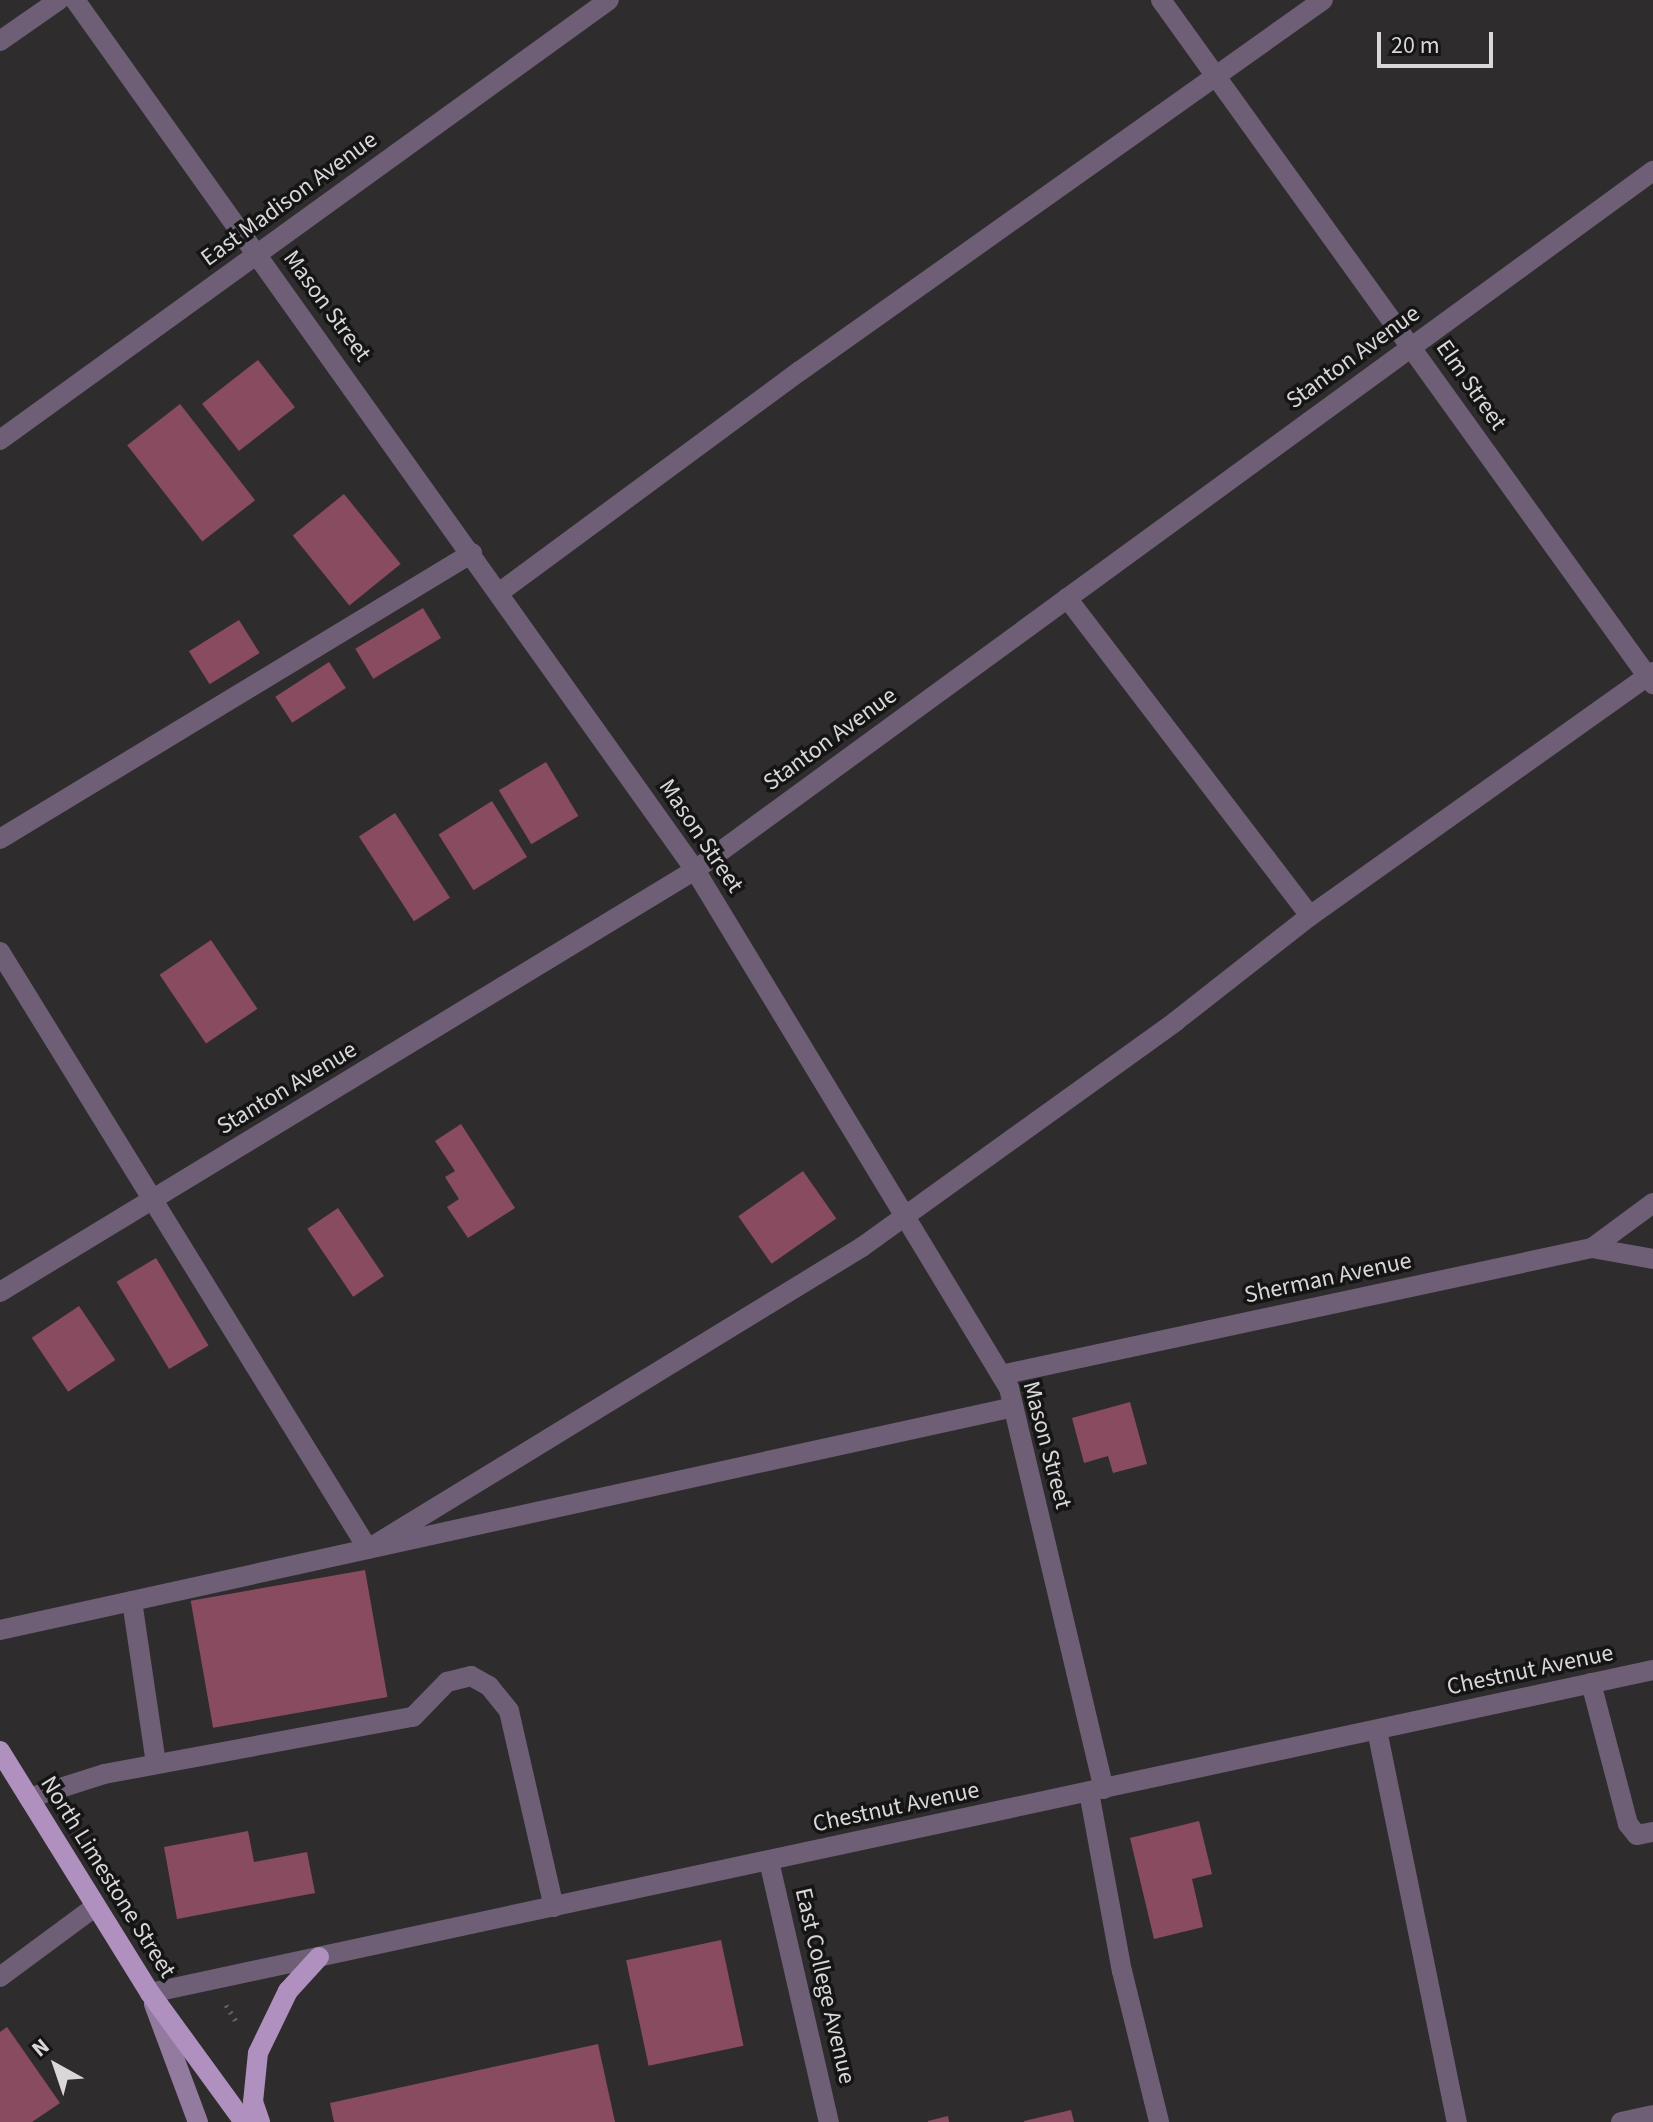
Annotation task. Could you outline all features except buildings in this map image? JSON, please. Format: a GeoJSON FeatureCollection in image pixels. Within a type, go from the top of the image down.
{"type":"FeatureCollection","features":[{"type":"Feature","properties":{"kind":"main road","name":"North Limestone Street"},"geometry":{"type":"LineString","coordinates":[[0,1751],[150,1993],[198,2122]]}},
{"type":"Feature","properties":{"kind":"main road"},"geometry":{"type":"LineString","coordinates":[[260,2122],[253,2102],[258,2053],[288,1991],[319,1957]]}},
{"type":"Feature","properties":{"kind":"main road"},"geometry":{"type":"LineString","coordinates":[[150,1993],[244,2122]]}},
{"type":"Feature","properties":{"kind":"street"},"geometry":{"type":"LineString","coordinates":[[0,41],[59,0]]}},
{"type":"Feature","properties":{"kind":"street","name":"Mason Street"},"geometry":{"type":"LineString","coordinates":[[75,0],[500,592],[695,870],[1001,1375],[1013,1407],[1096,1790],[1122,1971],[1159,2122]]}},
{"type":"Feature","properties":{"kind":"street","name":"East Madison Avenue"},"geometry":{"type":"LineString","coordinates":[[0,440],[609,0]]}},
{"type":"Feature","properties":{"kind":"street","name":"Elm Street"},"geometry":{"type":"LineString","coordinates":[[1161,0],[1651,677]]}},
{"type":"Feature","properties":{"kind":"street"},"geometry":{"type":"LineString","coordinates":[[500,592],[800,371],[1323,0]]}},
{"type":"Feature","properties":{"kind":"street","name":"Stanton Avenue"},"geometry":{"type":"LineString","coordinates":[[0,1292],[695,870],[1653,171]]}},
{"type":"Feature","properties":{"kind":"street"},"geometry":{"type":"LineString","coordinates":[[0,839],[472,553]]}},
{"type":"Feature","properties":{"kind":"street"},"geometry":{"type":"LineString","coordinates":[[1067,598],[1310,916]]}},
{"type":"Feature","properties":{"kind":"street"},"geometry":{"type":"LineString","coordinates":[[368,1549],[906,1216],[1176,1021],[1310,916],[1651,677]]}},
{"type":"Feature","properties":{"kind":"street"},"geometry":{"type":"LineString","coordinates":[[0,952],[150,1202],[368,1549]]}},
{"type":"Feature","properties":{"kind":"street","name":"Sherman Avenue"},"geometry":{"type":"LineString","coordinates":[[1001,1375],[1592,1248],[1653,1203]]}},
{"type":"Feature","properties":{"kind":"street"},"geometry":{"type":"LineString","coordinates":[[1592,1248],[1653,1259]]}},
{"type":"Feature","properties":{"kind":"street"},"geometry":{"type":"LineString","coordinates":[[0,1630],[1013,1407]]}},
{"type":"Feature","properties":{"kind":"street"},"geometry":{"type":"LineString","coordinates":[[132,1601],[156,1763]]}},
{"type":"Feature","properties":{"kind":"street","name":"Chestnut Avenue"},"geometry":{"type":"LineString","coordinates":[[150,1993],[1653,1670]]}},
{"type":"Feature","properties":{"kind":"street"},"geometry":{"type":"LineString","coordinates":[[29,1798],[156,1763],[413,1717],[447,1682],[471,1676],[489,1686],[509,1711],[554,1907]]}},
{"type":"Feature","properties":{"kind":"street"},"geometry":{"type":"LineString","coordinates":[[1591,1683],[1628,1824],[1637,1835],[1653,1832]]}},
{"type":"Feature","properties":{"kind":"street"},"geometry":{"type":"LineString","coordinates":[[1377,1730],[1457,2122]]}},
{"type":"Feature","properties":{"kind":"street","name":"East College Avenue"},"geometry":{"type":"LineString","coordinates":[[769,1861],[829,2122]]}},
{"type":"Feature","properties":{"kind":"street"},"geometry":{"type":"LineString","coordinates":[[0,1977],[96,1906]]}},
{"type":"Feature","properties":{"kind":"street"},"geometry":{"type":"LineString","coordinates":[[1621,2122],[1653,2115]]}},
{"type":"Feature","properties":{"kind":"path"},"geometry":{"type":"LineString","coordinates":[[223,2001],[236,2021]]}}]}
